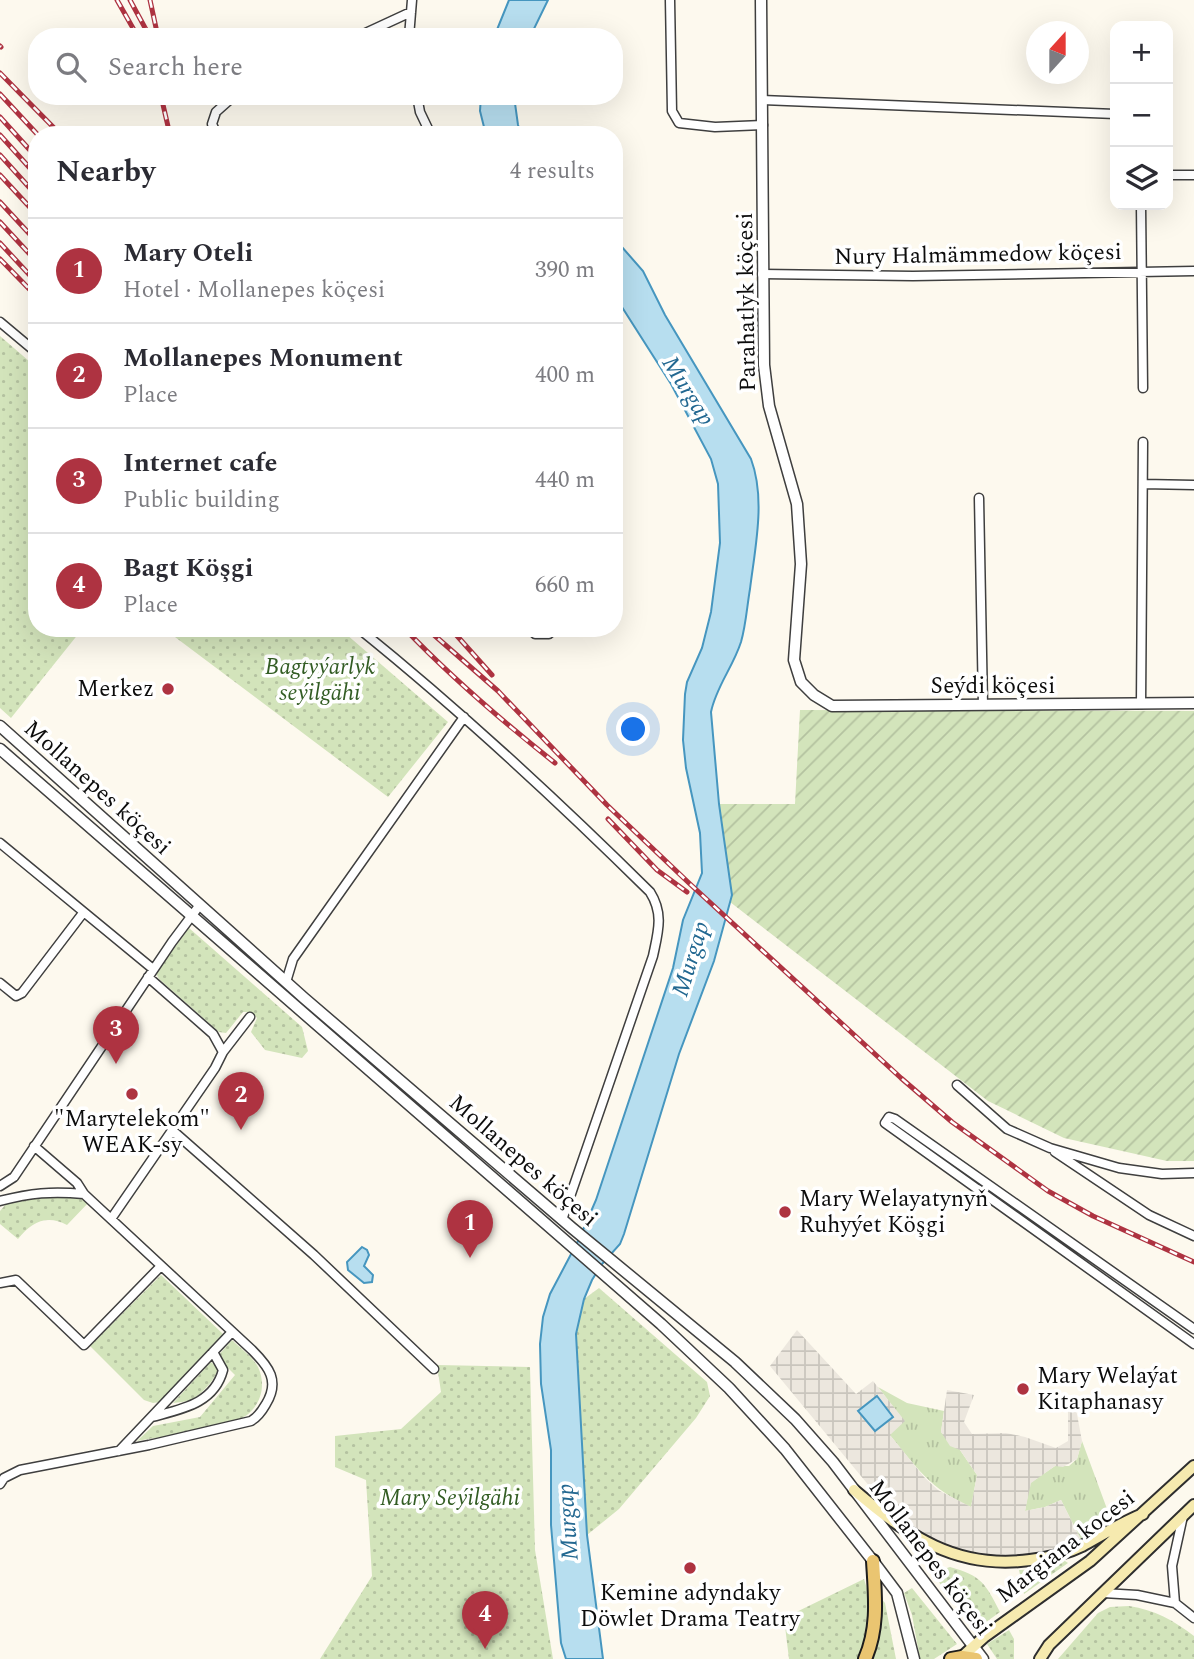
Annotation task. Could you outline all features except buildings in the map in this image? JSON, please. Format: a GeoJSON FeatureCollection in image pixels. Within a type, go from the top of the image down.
{"type":"FeatureCollection","features":[{"type":"Feature","properties":{"kind":"main road","name":"Margiana kocesi"},"geometry":{"type":"LineString","coordinates":[[975,1653],[984,1637],[1090,1561],[1192,1473]]}},
{"type":"Feature","properties":{"kind":"main road"},"geometry":{"type":"LineString","coordinates":[[854,1490],[890,1521],[928,1544],[964,1559],[1009,1563],[1044,1558],[1080,1547],[1117,1524],[1143,1514]]}},
{"type":"Feature","properties":{"kind":"main road"},"geometry":{"type":"LineString","coordinates":[[1040,1659],[1049,1645],[1194,1506]]}},
{"type":"Feature","properties":{"kind":"main road"},"geometry":{"type":"LineString","coordinates":[[865,1659],[873,1636],[875,1619],[873,1561]]}},
{"type":"Feature","properties":{"kind":"main road"},"geometry":{"type":"LineString","coordinates":[[956,1658],[975,1653]]}},
{"type":"Feature","properties":{"kind":"street"},"geometry":{"type":"LineString","coordinates":[[410,28],[412,0]]}},
{"type":"Feature","properties":{"kind":"street"},"geometry":{"type":"LineString","coordinates":[[670,0],[672,111],[679,122],[715,127],[763,125]]}},
{"type":"Feature","properties":{"kind":"street","name":"Parahatlyk köçesi"},"geometry":{"type":"LineString","coordinates":[[761,0],[764,365],[769,406],[797,504],[801,564],[794,660],[801,682]]}},
{"type":"Feature","properties":{"kind":"street"},"geometry":{"type":"LineString","coordinates":[[376,28],[411,12]]}},
{"type":"Feature","properties":{"kind":"street"},"geometry":{"type":"LineString","coordinates":[[762,100],[1110,114]]}},
{"type":"Feature","properties":{"kind":"street"},"geometry":{"type":"LineString","coordinates":[[213,126],[216,112],[224,105]]}},
{"type":"Feature","properties":{"kind":"street"},"geometry":{"type":"LineString","coordinates":[[419,105],[427,126]]}},
{"type":"Feature","properties":{"kind":"street"},"geometry":{"type":"LineString","coordinates":[[1173,176],[1194,175]]}},
{"type":"Feature","properties":{"kind":"street"},"geometry":{"type":"LineString","coordinates":[[1141,210],[1143,388]]}},
{"type":"Feature","properties":{"kind":"street","name":"Nury Halmämmedow köçesi"},"geometry":{"type":"LineString","coordinates":[[762,274],[913,276],[1194,271]]}},
{"type":"Feature","properties":{"kind":"street"},"geometry":{"type":"LineString","coordinates":[[0,322],[28,345]]}},
{"type":"Feature","properties":{"kind":"street"},"geometry":{"type":"LineString","coordinates":[[1141,704],[1143,442]]}},
{"type":"Feature","properties":{"kind":"street"},"geometry":{"type":"LineString","coordinates":[[1143,484],[1194,485]]}},
{"type":"Feature","properties":{"kind":"street"},"geometry":{"type":"LineString","coordinates":[[979,498],[983,705]]}},
{"type":"Feature","properties":{"kind":"street"},"geometry":{"type":"LineString","coordinates":[[369,637],[521,767],[650,892],[657,903],[660,916],[653,956],[562,1220]]}},
{"type":"Feature","properties":{"kind":"street","name":"Seýdi köçesi"},"geometry":{"type":"LineString","coordinates":[[801,682],[814,695],[832,706],[1194,703]]}},
{"type":"Feature","properties":{"kind":"street"},"geometry":{"type":"LineString","coordinates":[[286,982],[293,959],[464,717]]}},
{"type":"Feature","properties":{"kind":"street","name":"Mollanepes köçesi"},"geometry":{"type":"LineString","coordinates":[[0,726],[286,982],[562,1220],[735,1362],[795,1419],[833,1462],[975,1653],[983,1659]]}},
{"type":"Feature","properties":{"kind":"street","name":"Mollanepes köçesi"},"geometry":{"type":"LineString","coordinates":[[0,749],[661,1324],[729,1388],[785,1448],[897,1592],[914,1659]]}},
{"type":"Feature","properties":{"kind":"street"},"geometry":{"type":"LineString","coordinates":[[0,843],[153,969]]}},
{"type":"Feature","properties":{"kind":"street"},"geometry":{"type":"LineString","coordinates":[[0,1186],[13,1177],[153,969],[199,906]]}},
{"type":"Feature","properties":{"kind":"street"},"geometry":{"type":"LineString","coordinates":[[0,983],[12,995],[22,993],[83,913]]}},
{"type":"Feature","properties":{"kind":"street"},"geometry":{"type":"LineString","coordinates":[[148,977],[213,1034],[223,1052]]}},
{"type":"Feature","properties":{"kind":"street"},"geometry":{"type":"LineString","coordinates":[[111,1220],[215,1068],[223,1052],[250,1017]]}},
{"type":"Feature","properties":{"kind":"street"},"geometry":{"type":"LineString","coordinates":[[957,1085],[1007,1129],[1050,1148],[1119,1168],[1161,1174],[1194,1173]]}},
{"type":"Feature","properties":{"kind":"street"},"geometry":{"type":"LineString","coordinates":[[1194,1329],[895,1119],[889,1117],[885,1122],[1194,1344]]}},
{"type":"Feature","properties":{"kind":"street"},"geometry":{"type":"LineString","coordinates":[[172,1130],[314,1255],[434,1369]]}},
{"type":"Feature","properties":{"kind":"street"},"geometry":{"type":"LineString","coordinates":[[0,1484],[4,1478],[20,1470],[251,1421],[257,1417],[272,1392],[272,1375],[266,1364],[83,1195],[77,1183],[34,1146]]}},
{"type":"Feature","properties":{"kind":"street"},"geometry":{"type":"LineString","coordinates":[[1050,1148],[1149,1215],[1194,1236]]}},
{"type":"Feature","properties":{"kind":"street"},"geometry":{"type":"LineString","coordinates":[[0,1201],[35,1192],[55,1191],[83,1195]]}},
{"type":"Feature","properties":{"kind":"street"},"geometry":{"type":"LineString","coordinates":[[1078,1262],[1085,1251]]}},
{"type":"Feature","properties":{"kind":"street"},"geometry":{"type":"LineString","coordinates":[[0,1283],[16,1280],[84,1345],[161,1266]]}},
{"type":"Feature","properties":{"kind":"street"},"geometry":{"type":"LineString","coordinates":[[661,1324],[671,1310]]}},
{"type":"Feature","properties":{"kind":"street"},"geometry":{"type":"LineString","coordinates":[[119,1451],[232,1332]]}},
{"type":"Feature","properties":{"kind":"street"},"geometry":{"type":"LineString","coordinates":[[152,1417],[199,1403],[219,1384],[223,1370],[213,1352]]}},
{"type":"Feature","properties":{"kind":"street"},"geometry":{"type":"LineString","coordinates":[[1175,1603],[1172,1566],[1183,1516]]}},
{"type":"Feature","properties":{"kind":"street"},"geometry":{"type":"LineString","coordinates":[[1103,1593],[1137,1595],[1175,1603],[1194,1618]]}},
{"type":"Feature","properties":{"kind":"green space"},"geometry":{"type":"Polygon","coordinates":[[[0,336],[28,360],[28,637],[76,637],[11,718],[0,708],[0,336]]]}},
{"type":"Feature","properties":{"kind":"green space","name":"Bagtyýarlyk seýilgähi"},"geometry":{"type":"Polygon","coordinates":[[[175,637],[349,637],[448,722],[388,797],[175,637]]]}},
{"type":"Feature","properties":{"kind":"green space"},"geometry":{"type":"Polygon","coordinates":[[[800,710],[1194,711],[1194,1161],[1167,1161],[1064,1138],[988,1101],[730,902],[732,895],[719,804],[795,804],[800,710]]]}},
{"type":"Feature","properties":{"kind":"green space"},"geometry":{"type":"Polygon","coordinates":[[[189,928],[302,1027],[308,1051],[302,1058],[265,1050],[251,1032],[257,1018],[251,1012],[243,1012],[226,1033],[219,1032],[159,979],[156,973],[189,928]]]}},
{"type":"Feature","properties":{"kind":"green space"},"geometry":{"type":"Polygon","coordinates":[[[84,1194],[90,1201],[67,1225],[46,1220],[28,1228],[18,1239],[0,1224],[0,1211],[11,1198],[84,1194]]]}},
{"type":"Feature","properties":{"kind":"green space"},"geometry":{"type":"Polygon","coordinates":[[[161,1275],[223,1334],[159,1402],[153,1403],[144,1400],[90,1346],[161,1275]]]}},
{"type":"Feature","properties":{"kind":"green space"},"geometry":{"type":"Polygon","coordinates":[[[599,1288],[707,1382],[710,1396],[696,1418],[619,1509],[587,1535],[576,1334],[584,1299],[599,1288]]]}},
{"type":"Feature","properties":{"kind":"green space"},"geometry":{"type":"Polygon","coordinates":[[[232,1340],[253,1360],[262,1380],[259,1399],[252,1410],[225,1425],[137,1441],[153,1426],[200,1417],[235,1375],[217,1357],[232,1340]]]}},
{"type":"Feature","properties":{"kind":"green space"},"geometry":{"type":"Polygon","coordinates":[[[211,1362],[218,1368],[207,1386],[191,1400],[173,1403],[211,1362]]]}},
{"type":"Feature","properties":{"kind":"green space","name":"Mary Seýilgähi"},"geometry":{"type":"Polygon","coordinates":[[[437,1365],[530,1367],[535,1550],[553,1659],[320,1659],[372,1576],[366,1480],[335,1467],[335,1436],[401,1429],[441,1392],[437,1365]]]}},
{"type":"Feature","properties":{"kind":"green space"},"geometry":{"type":"Polygon","coordinates":[[[878,1387],[907,1403],[944,1411],[941,1432],[960,1450],[977,1475],[971,1507],[934,1485],[889,1434],[904,1421],[878,1387]]]}},
{"type":"Feature","properties":{"kind":"green space"},"geometry":{"type":"Polygon","coordinates":[[[1082,1441],[1110,1517],[1081,1540],[1061,1500],[1025,1511],[1030,1483],[1055,1466],[1069,1466],[1077,1459],[1082,1441]]]}},
{"type":"Feature","properties":{"kind":"green space"},"geometry":{"type":"Polygon","coordinates":[[[1065,1561],[1068,1563],[1024,1594],[1019,1570],[1039,1569],[1065,1561]]]}},
{"type":"Feature","properties":{"kind":"green space"},"geometry":{"type":"Polygon","coordinates":[[[950,1567],[981,1582],[1000,1612],[975,1630],[932,1573],[950,1567]]]}},
{"type":"Feature","properties":{"kind":"green space"},"geometry":{"type":"Polygon","coordinates":[[[864,1579],[870,1599],[861,1659],[789,1659],[784,1618],[864,1579]]]}},
{"type":"Feature","properties":{"kind":"green space"},"geometry":{"type":"Polygon","coordinates":[[[912,1588],[957,1644],[934,1659],[920,1659],[912,1615],[904,1593],[912,1588]]]}},
{"type":"Feature","properties":{"kind":"green space"},"geometry":{"type":"Polygon","coordinates":[[[878,1595],[885,1603],[896,1659],[871,1659],[877,1635],[878,1595]]]}},
{"type":"Feature","properties":{"kind":"green space"},"geometry":{"type":"Polygon","coordinates":[[[1129,1606],[1163,1616],[1194,1636],[1194,1659],[1058,1659],[1098,1613],[1110,1607],[1129,1606]]]}},
{"type":"Feature","properties":{"kind":"green space"},"geometry":{"type":"Polygon","coordinates":[[[1009,1630],[1014,1639],[1014,1659],[997,1659],[987,1644],[1009,1630]]]}},
{"type":"Feature","properties":{"kind":"shaded area"},"geometry":{"type":"Polygon","coordinates":[[[797,1330],[856,1394],[873,1381],[905,1421],[890,1435],[938,1490],[971,1507],[977,1475],[960,1450],[950,1446],[941,1432],[947,1390],[974,1395],[964,1422],[972,1434],[1006,1433],[1056,1448],[1068,1441],[1068,1404],[1076,1409],[1082,1441],[1077,1459],[1063,1467],[1055,1466],[1031,1483],[1025,1511],[1061,1500],[1081,1540],[1035,1554],[977,1554],[922,1535],[900,1520],[770,1366],[797,1330]]]}},
{"type":"Feature","properties":{"kind":"water"},"geometry":{"type":"Polygon","coordinates":[[[509,0],[548,0],[534,28],[498,28],[509,0]]]}},
{"type":"Feature","properties":{"kind":"water"},"geometry":{"type":"Polygon","coordinates":[[[480,105],[515,105],[518,126],[484,126],[480,105]]]}},
{"type":"Feature","properties":{"kind":"water","name":"Murgap"},"geometry":{"type":"Polygon","coordinates":[[[623,248],[643,271],[665,315],[751,459],[759,507],[743,636],[711,712],[719,804],[732,895],[714,961],[679,1054],[624,1234],[620,1244],[592,1280],[584,1299],[576,1334],[587,1535],[603,1659],[566,1659],[561,1643],[551,1525],[551,1450],[541,1384],[540,1344],[543,1317],[550,1294],[596,1200],[673,968],[683,920],[702,873],[700,833],[683,740],[687,682],[702,648],[711,612],[720,543],[718,484],[711,459],[671,384],[623,309],[623,248]]]}},
{"type":"Feature","properties":{"kind":"water"},"geometry":{"type":"Polygon","coordinates":[[[362,1247],[369,1255],[364,1266],[373,1275],[372,1282],[364,1283],[348,1270],[347,1262],[362,1247]]]}},
{"type":"Feature","properties":{"kind":"water"},"geometry":{"type":"Polygon","coordinates":[[[877,1396],[893,1417],[875,1431],[858,1411],[877,1396]]]}},
{"type":"Feature","properties":{"kind":"railway"},"geometry":{"type":"LineString","coordinates":[[117,0],[133,28]]}},
{"type":"Feature","properties":{"kind":"railway"},"geometry":{"type":"LineString","coordinates":[[130,0],[145,28]]}},
{"type":"Feature","properties":{"kind":"railway"},"geometry":{"type":"LineString","coordinates":[[150,0],[156,28]]}},
{"type":"Feature","properties":{"kind":"railway"},"geometry":{"type":"LineString","coordinates":[[0,73],[28,101]]}},
{"type":"Feature","properties":{"kind":"railway"},"geometry":{"type":"LineString","coordinates":[[0,94],[30,126]]}},
{"type":"Feature","properties":{"kind":"railway"},"geometry":{"type":"LineString","coordinates":[[31,105],[52,126]]}},
{"type":"Feature","properties":{"kind":"railway"},"geometry":{"type":"LineString","coordinates":[[163,105],[168,126]]}},
{"type":"Feature","properties":{"kind":"railway"},"geometry":{"type":"LineString","coordinates":[[0,117],[28,148]]}},
{"type":"Feature","properties":{"kind":"railway"},"geometry":{"type":"LineString","coordinates":[[0,135],[28,166]]}},
{"type":"Feature","properties":{"kind":"railway"},"geometry":{"type":"LineString","coordinates":[[0,155],[28,186]]}},
{"type":"Feature","properties":{"kind":"railway"},"geometry":{"type":"LineString","coordinates":[[0,175],[28,205]]}},
{"type":"Feature","properties":{"kind":"railway"},"geometry":{"type":"LineString","coordinates":[[0,202],[28,232]]}},
{"type":"Feature","properties":{"kind":"railway"},"geometry":{"type":"LineString","coordinates":[[0,222],[28,252]]}},
{"type":"Feature","properties":{"kind":"railway"},"geometry":{"type":"LineString","coordinates":[[0,243],[28,273]]}},
{"type":"Feature","properties":{"kind":"railway"},"geometry":{"type":"LineString","coordinates":[[0,259],[28,288]]}},
{"type":"Feature","properties":{"kind":"railway"},"geometry":{"type":"LineString","coordinates":[[413,637],[477,698],[555,763]]}},
{"type":"Feature","properties":{"kind":"railway"},"geometry":{"type":"LineString","coordinates":[[436,637],[498,691],[607,805],[690,884],[952,1122],[1048,1191],[1093,1216],[1194,1262]]}},
{"type":"Feature","properties":{"kind":"railway"},"geometry":{"type":"LineString","coordinates":[[458,637],[492,675]]}},
{"type":"Feature","properties":{"kind":"railway"},"geometry":{"type":"LineString","coordinates":[[608,819],[657,870],[687,892]]}},
{"type":"Feature","properties":{"kind":"place","name":"Merkez"},"geometry":{"type":"Point","coordinates":[168,689]}},
{"type":"Feature","properties":{"kind":"place","name":"Internet cafe"},"geometry":{"type":"Point","coordinates":[116,1064]}},
{"type":"Feature","properties":{"kind":"place","name":"\"Marytelekom\" WEAK-sy"},"geometry":{"type":"Point","coordinates":[132,1094]}},
{"type":"Feature","properties":{"kind":"place","name":"Mollanepes Monument"},"geometry":{"type":"Point","coordinates":[241,1130]}},
{"type":"Feature","properties":{"kind":"place","name":"Mary Welayatynyň Ruhyýet Köşgi"},"geometry":{"type":"Point","coordinates":[785,1212]}},
{"type":"Feature","properties":{"kind":"place","name":"Mary Oteli"},"geometry":{"type":"Point","coordinates":[470,1258]}},
{"type":"Feature","properties":{"kind":"place","name":"Mary Welaýat Kitaphanasy"},"geometry":{"type":"Point","coordinates":[1023,1389]}},
{"type":"Feature","properties":{"kind":"place","name":"Kemine adyndaky Döwlet Drama Teatry"},"geometry":{"type":"Point","coordinates":[690,1568]}},
{"type":"Feature","properties":{"kind":"place","name":"Bagt Köşgi"},"geometry":{"type":"Point","coordinates":[485,1649]}}]}
